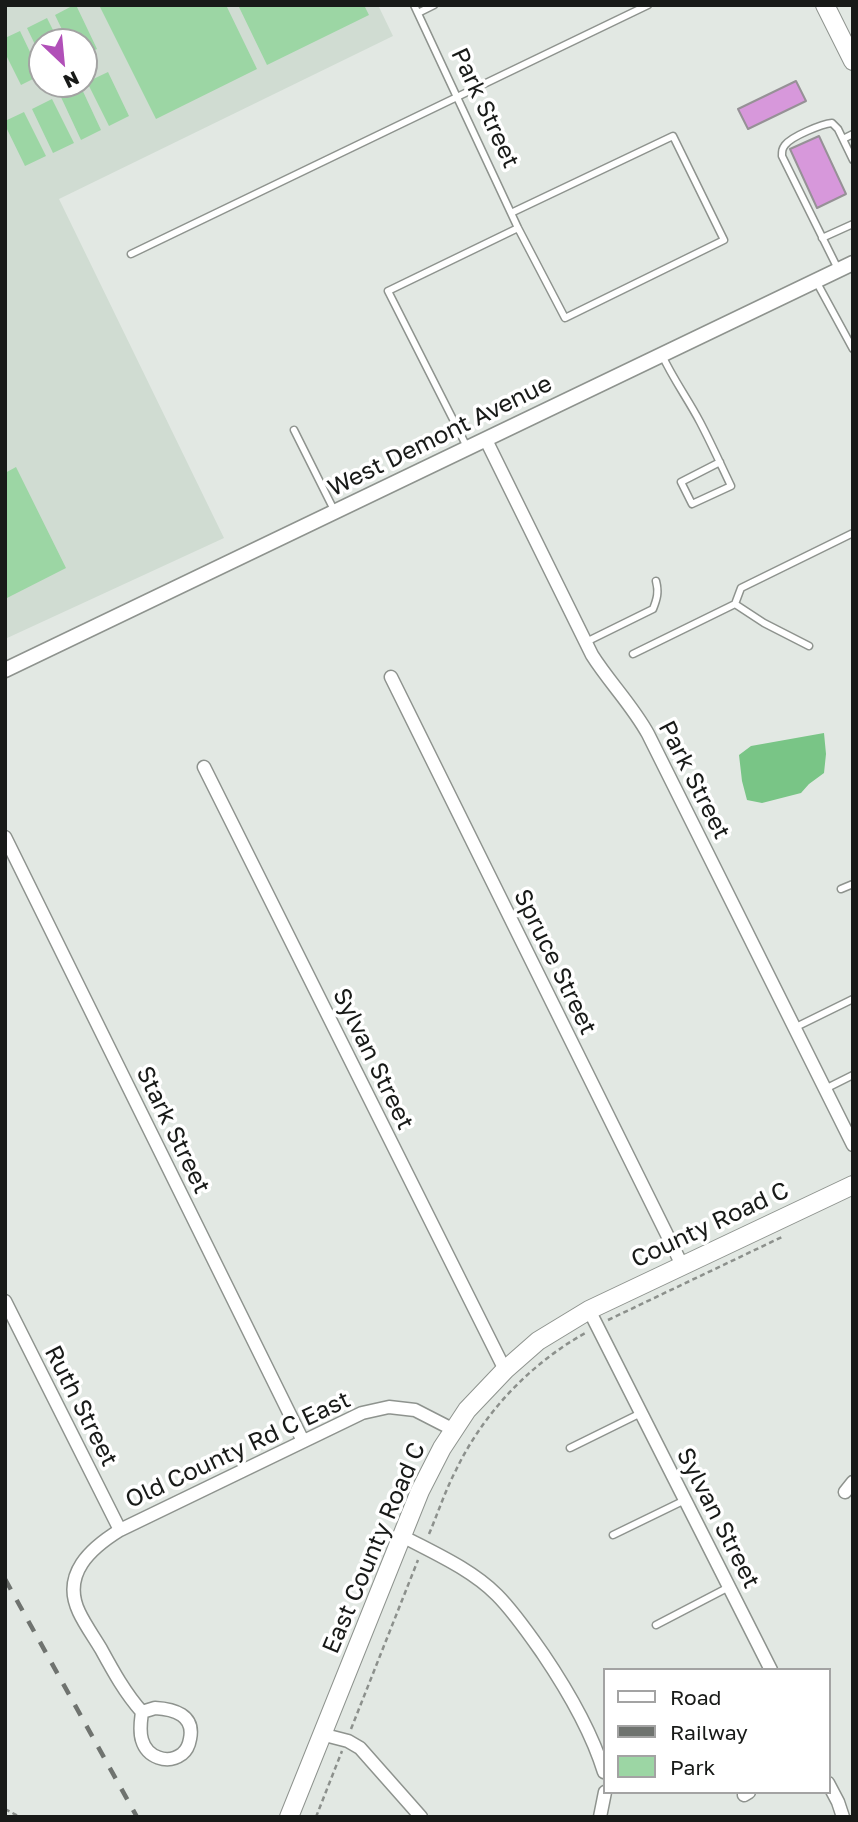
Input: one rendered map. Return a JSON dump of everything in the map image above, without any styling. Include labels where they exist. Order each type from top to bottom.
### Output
[{"type":"main road","points":[[825,5],[853,61]]},
{"type":"main road","name":"County Road C","points":[[589,1310],[853,1185]]},
{"type":"main road","name":"East County Road C","points":[[289,1817],[420,1491],[442,1448],[467,1410],[505,1370],[538,1341],[589,1310]]},
{"type":"street","name":"West Demont Avenue","points":[[5,670],[853,263]]},
{"type":"street","name":"Park Street","points":[[486,440],[586,642],[605,675],[629,702],[648,734],[853,1145]]},
{"type":"street","name":"Spruce Street","points":[[391,677],[682,1265]]},
{"type":"street","name":"Sylvan Street","points":[[205,767],[505,1370]]},
{"type":"street","name":"Stark Street","points":[[5,837],[303,1441]]},
{"type":"street","name":"Ruth Street","points":[[5,1301],[120,1530]]},
{"type":"street","name":"Sylvan Street","points":[[589,1310],[770,1668]]},
{"type":"street","name":"Old County Rd C East","points":[[142,1712],[127,1695],[78,1610],[74,1594],[75,1578],[80,1566],[100,1542],[362,1413],[389,1407],[415,1410],[454,1430]]},
{"type":"street","points":[[402,1536],[462,1568],[496,1594],[529,1633],[568,1691],[602,1765]]},
{"type":"street","points":[[155,1708],[170,1708],[188,1721],[191,1733],[189,1746],[183,1754],[171,1759],[159,1759],[149,1752],[142,1739],[142,1712],[155,1708]]},
{"type":"street","points":[[321,1734],[360,1748],[421,1817]]},
{"type":"street","points":[[830,1788],[843,1817]]},
{"type":"street","points":[[600,1817],[605,1794]]},
{"type":"lane","name":"Park Street","points":[[414,5],[456,96],[518,228],[565,318],[724,240],[673,136],[511,213]]},
{"type":"lane","points":[[418,13],[434,5]]},
{"type":"lane","points":[[131,254],[648,5]]},
{"type":"lane","points":[[838,270],[782,156],[783,148],[788,142],[824,124],[832,123],[838,129],[853,160]]},
{"type":"lane","points":[[843,139],[853,134]]},
{"type":"lane","points":[[822,239],[853,223]]},
{"type":"lane","points":[[467,448],[388,290],[518,228]]},
{"type":"lane","points":[[816,281],[853,349]]},
{"type":"lane","points":[[662,355],[699,421],[720,462],[731,486],[692,504],[681,482],[720,462]]},
{"type":"lane","points":[[294,430],[335,512]]},
{"type":"lane","points":[[634,654],[735,604],[741,588],[853,533]]},
{"type":"lane","points":[[586,642],[653,609],[658,597],[656,581]]},
{"type":"lane","points":[[735,604],[764,623],[809,646]]},
{"type":"lane","points":[[841,889],[853,884]]},
{"type":"lane","points":[[794,1028],[853,999]]},
{"type":"lane","points":[[825,1089],[853,1075]]},
{"type":"lane","points":[[570,1448],[641,1413]]},
{"type":"lane","points":[[613,1535],[685,1500]]},
{"type":"lane","points":[[656,1625],[729,1587]]},
{"type":"path","points":[[610,1319],[783,1237]]},
{"type":"path","points":[[428,1538],[456,1470],[478,1430],[532,1371],[582,1335]]},
{"type":"path","points":[[350,1730],[420,1556]]},
{"type":"path","points":[[316,1817],[342,1750]]},
{"type":"path","points":[[5,1809],[20,1817]]},
{"type":"shaded area","points":[[5,5],[378,5],[393,36],[59,199],[224,538],[5,639]]},
{"type":"shaded area","points":[[824,733],[824,773],[801,793],[762,803],[747,800],[739,755],[751,746]]},
{"type":"green space","points":[[76,5],[87,28],[61,28],[55,15]]},
{"type":"green space","points":[[99,5],[226,5],[257,69],[156,119]]},
{"type":"green space","points":[[238,5],[364,5],[369,15],[267,65]]},
{"type":"green space","points":[[47,18],[52,28],[28,30],[27,28]]},
{"type":"green space","points":[[20,31],[28,48],[28,82],[21,85],[5,53],[5,38]]},
{"type":"green space","points":[[108,72],[129,116],[109,126],[95,98],[98,98],[98,77]]},
{"type":"green space","points":[[61,98],[86,98],[101,130],[81,140]]},
{"type":"green space","points":[[52,99],[74,143],[53,153],[32,109]]},
{"type":"green space","points":[[24,112],[46,156],[25,166],[5,125],[5,121]]},
{"type":"green space","points":[[16,467],[66,568],[5,599],[5,473]]},
{"type":"building","points":[[796,81],[806,101],[748,129],[738,109]]},
{"type":"building","points":[[819,136],[846,194],[817,208],[790,149]]},
{"type":"railway","points":[[5,1579],[137,1817]]}]
